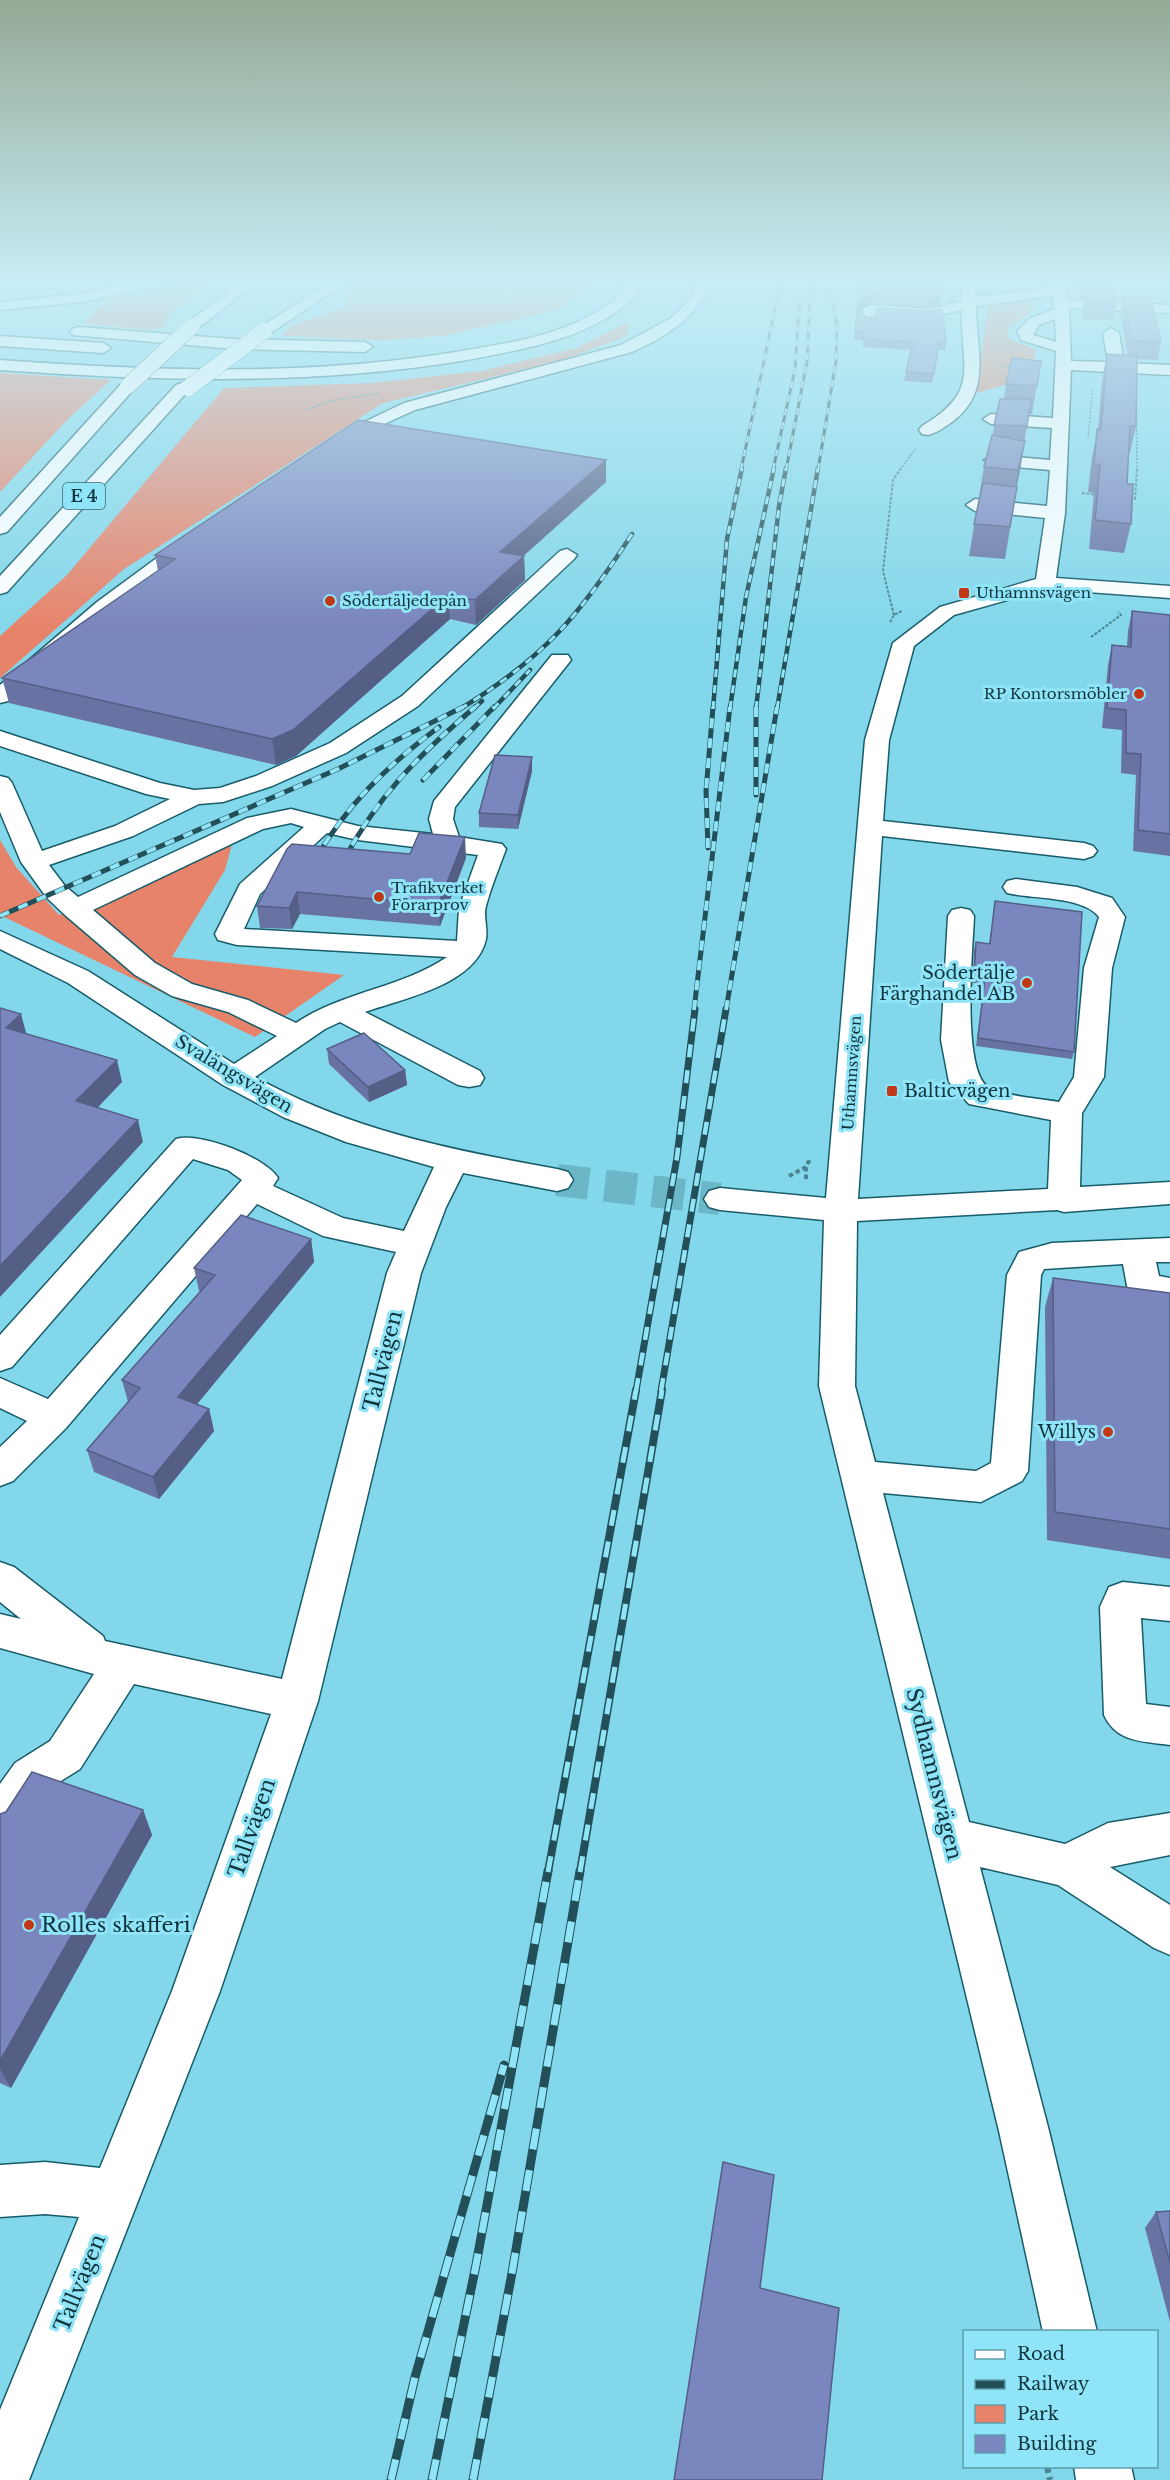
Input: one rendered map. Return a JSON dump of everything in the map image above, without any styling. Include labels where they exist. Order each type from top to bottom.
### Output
[{"type":"main road","name":"E 4","points":[[0,528],[119,396]]},
{"type":"main road","name":"E 4","points":[[0,588],[176,396]]},
{"type":"main road","points":[[323,455],[386,416],[419,403],[448,396]]},
{"type":"main road","points":[[928,430],[942,423],[968,396]]},
{"type":"main road","points":[[1045,583],[1054,540],[1063,396]]},
{"type":"main road","points":[[991,419],[1061,424]]},
{"type":"main road","points":[[993,460],[1059,466]]},
{"type":"main road","points":[[976,508],[1026,514],[1031,510],[1056,513]]},
{"type":"main road","points":[[0,696],[104,606],[160,562],[207,530]]},
{"type":"main road","points":[[0,738],[155,789],[194,797],[223,795],[264,781],[338,748],[410,701],[567,555]]},
{"type":"main road","name":"Uthamnsvägen","points":[[841,1211],[877,740],[904,643],[947,611],[1045,583],[1170,592]]},
{"type":"main road","points":[[0,708],[6,699],[151,584]]},
{"type":"main road","points":[[449,844],[441,819],[443,806],[560,660]]},
{"type":"main road","points":[[0,783],[34,862],[56,892],[74,909],[145,969],[165,981],[202,997],[238,1006],[297,1034]]},
{"type":"main road","points":[[34,862],[124,831],[194,797]]},
{"type":"main road","points":[[74,909],[256,823],[291,816],[358,833],[493,849],[472,908],[472,939],[461,960],[435,977],[341,1011],[297,1034],[234,1078]]},
{"type":"main road","points":[[322,825],[249,890],[228,934],[237,937],[468,950]]},
{"type":"main road","points":[[871,827],[1084,851]]},
{"type":"main road","points":[[1016,887],[1077,895],[1103,904],[1112,917],[1098,968],[1089,1077],[1067,1113],[1064,1201]]},
{"type":"main road","points":[[961,916],[956,1040],[964,1083],[981,1097],[1067,1113]]},
{"type":"main road","name":"Svalängsvägen","points":[[0,939],[78,977],[234,1078],[295,1111],[366,1137],[453,1161],[556,1180]]},
{"type":"main road","points":[[341,1011],[469,1078]]},
{"type":"main road","points":[[0,1358],[188,1146],[239,1164],[262,1178],[53,1418],[0,1471]]},
{"type":"main road","name":"Tallvägen","points":[[0,2480],[196,1991],[297,1701],[404,1274],[430,1207],[453,1161]]},
{"type":"main road","points":[[252,1189],[335,1228],[416,1245]]},
{"type":"main road","points":[[720,1199],[841,1211],[1064,1201],[1170,1193]]},
{"type":"main road","name":"Sydhamnsvägen","points":[[841,1211],[837,1386],[1024,2131],[1070,2330]]},
{"type":"main road","points":[[859,1476],[981,1487],[1009,1471],[1024,1275],[1031,1260],[1052,1255],[1154,1252],[1144,1286],[1170,1290]]},
{"type":"main road","points":[[0,1392],[53,1418]]},
{"type":"main road","points":[[0,1579],[112,1661]]},
{"type":"main road","points":[[1170,1604],[1133,1598],[1123,1599],[1120,1607],[1125,1715],[1134,1721],[1170,1726]]},
{"type":"main road","points":[[0,1631],[112,1661],[297,1701]]},
{"type":"main road","points":[[0,1821],[30,1777],[65,1755],[112,1661]]},
{"type":"main road","points":[[1068,1866],[1108,1844],[1170,1834]]},
{"type":"main road","points":[[951,1839],[1068,1866],[1170,1932]]},
{"type":"main road","points":[[0,2191],[45,2188],[116,2195]]},
{"type":"path","points":[[1125,498],[1135,499],[1138,458],[1136,396]]},
{"type":"path","points":[[894,615],[883,571],[893,480],[928,430]]},
{"type":"path","points":[[1057,491],[1104,496]]},
{"type":"green space","points":[[0,396],[94,396],[67,420],[0,492]]},
{"type":"green space","points":[[218,396],[414,396],[383,403],[124,569],[0,678],[0,636],[67,575]]},
{"type":"green space","points":[[0,840],[16,867],[59,915],[232,844],[225,870],[172,957],[344,975],[255,1037],[0,915]]},
{"type":"building","points":[[1104,396],[1136,396],[1136,426],[1130,426],[1127,484],[1133,484],[1131,524],[1095,520],[1100,465],[1094,464],[1097,429],[1101,430]]},
{"type":"building","points":[[1000,399],[1031,399],[1027,426],[994,425]]},
{"type":"building","name":"Södertäljedepån","points":[[358,420],[606,460],[500,552],[524,556],[475,600],[448,595],[293,730],[272,739],[2,678],[175,559],[155,555]]},
{"type":"building","points":[[992,435],[1025,441],[1018,470],[984,467]]},
{"type":"building","points":[[983,483],[1017,487],[1010,527],[974,524]]},
{"type":"building","points":[[1132,611],[1170,615],[1170,834],[1138,830],[1141,754],[1126,753],[1126,710],[1107,708],[1112,645],[1131,647]]},
{"type":"building","points":[[495,755],[532,757],[518,815],[479,813]]},
{"type":"building","points":[[419,833],[465,837],[438,905],[297,892],[289,908],[257,906],[287,849],[292,844],[410,854]]},
{"type":"building","name":"Södertälje Färghandel AB","points":[[995,901],[1082,912],[1074,1052],[978,1038],[985,977],[974,975],[976,942],[990,944]]},
{"type":"building","points":[[0,1008],[21,1014],[6,1028],[117,1060],[76,1101],[138,1120],[0,1266]]},
{"type":"building","points":[[364,1033],[405,1070],[368,1087],[327,1049]]},
{"type":"building","points":[[241,1215],[311,1239],[178,1397],[209,1409],[153,1477],[87,1450],[140,1388],[122,1380],[215,1275],[194,1268]]},
{"type":"building","name":"Willys","points":[[1053,1278],[1170,1293],[1170,1529],[1055,1512]]},
{"type":"building","points":[[32,1772],[143,1810],[0,2061],[0,1814],[6,1812]]},
{"type":"building","points":[[723,2162],[774,2175],[760,2288],[839,2308],[822,2480],[674,2480]]},
{"type":"building","points":[[1170,2211],[1170,2263],[1156,2212]]},
{"type":"tunnel","points":[[557,1180],[720,1199]]},
{"type":"railway","points":[[741,470],[757,396]]},
{"type":"railway","points":[[773,470],[789,396]]},
{"type":"railway","points":[[786,470],[800,396]]},
{"type":"railway","points":[[818,470],[830,396]]},
{"type":"railway","points":[[713,709],[727,539],[742,468]]},
{"type":"railway","points":[[730,709],[746,597],[774,468]]},
{"type":"railway","points":[[756,709],[779,506],[786,468]]},
{"type":"railway","points":[[777,709],[818,468]]},
{"type":"railway","points":[[460,709],[515,671],[558,633],[595,589],[632,534]]},
{"type":"railway","points":[[493,709],[530,670]]},
{"type":"railway","points":[[473,709],[482,701]]},
{"type":"railway","points":[[0,916],[338,769],[463,707]]},
{"type":"railway","points":[[342,863],[370,817],[401,778],[417,760],[475,707]]},
{"type":"railway","points":[[423,780],[494,707]]},
{"type":"railway","points":[[708,848],[706,791],[713,707]]},
{"type":"railway","points":[[694,1010],[730,707]]},
{"type":"railway","points":[[726,1010],[777,707]]},
{"type":"railway","points":[[756,709],[756,795]]},
{"type":"railway","points":[[314,862],[339,823],[369,788],[402,756],[439,727]]},
{"type":"railway","points":[[636,1391],[677,1157],[695,1009]]},
{"type":"railway","points":[[661,1391],[726,1009]]},
{"type":"railway","points":[[548,1872],[636,1390]]},
{"type":"railway","points":[[580,1872],[662,1390]]},
{"type":"railway","points":[[432,2480],[476,2265],[548,1871]]},
{"type":"railway","points":[[473,2480],[512,2273],[580,1871]]},
{"type":"railway","points":[[391,2480],[415,2377],[504,2065]]},
{"type":"place","name":"Uthamnsvägen","points":[[964,593]]},
{"type":"place","name":"Södertäljedepån","points":[[330,601]]},
{"type":"place","name":"RP Kontorsmöbler","points":[[1139,694]]},
{"type":"place","name":"Trafikverket Förarprov","points":[[379,897]]},
{"type":"place","name":"Södertälje Färghandel AB","points":[[1027,983]]},
{"type":"place","name":"Balticvägen","points":[[892,1091]]},
{"type":"place","name":"Willys","points":[[1108,1432]]},
{"type":"place","name":"Rolles skafferi","points":[[29,1925]]}]
